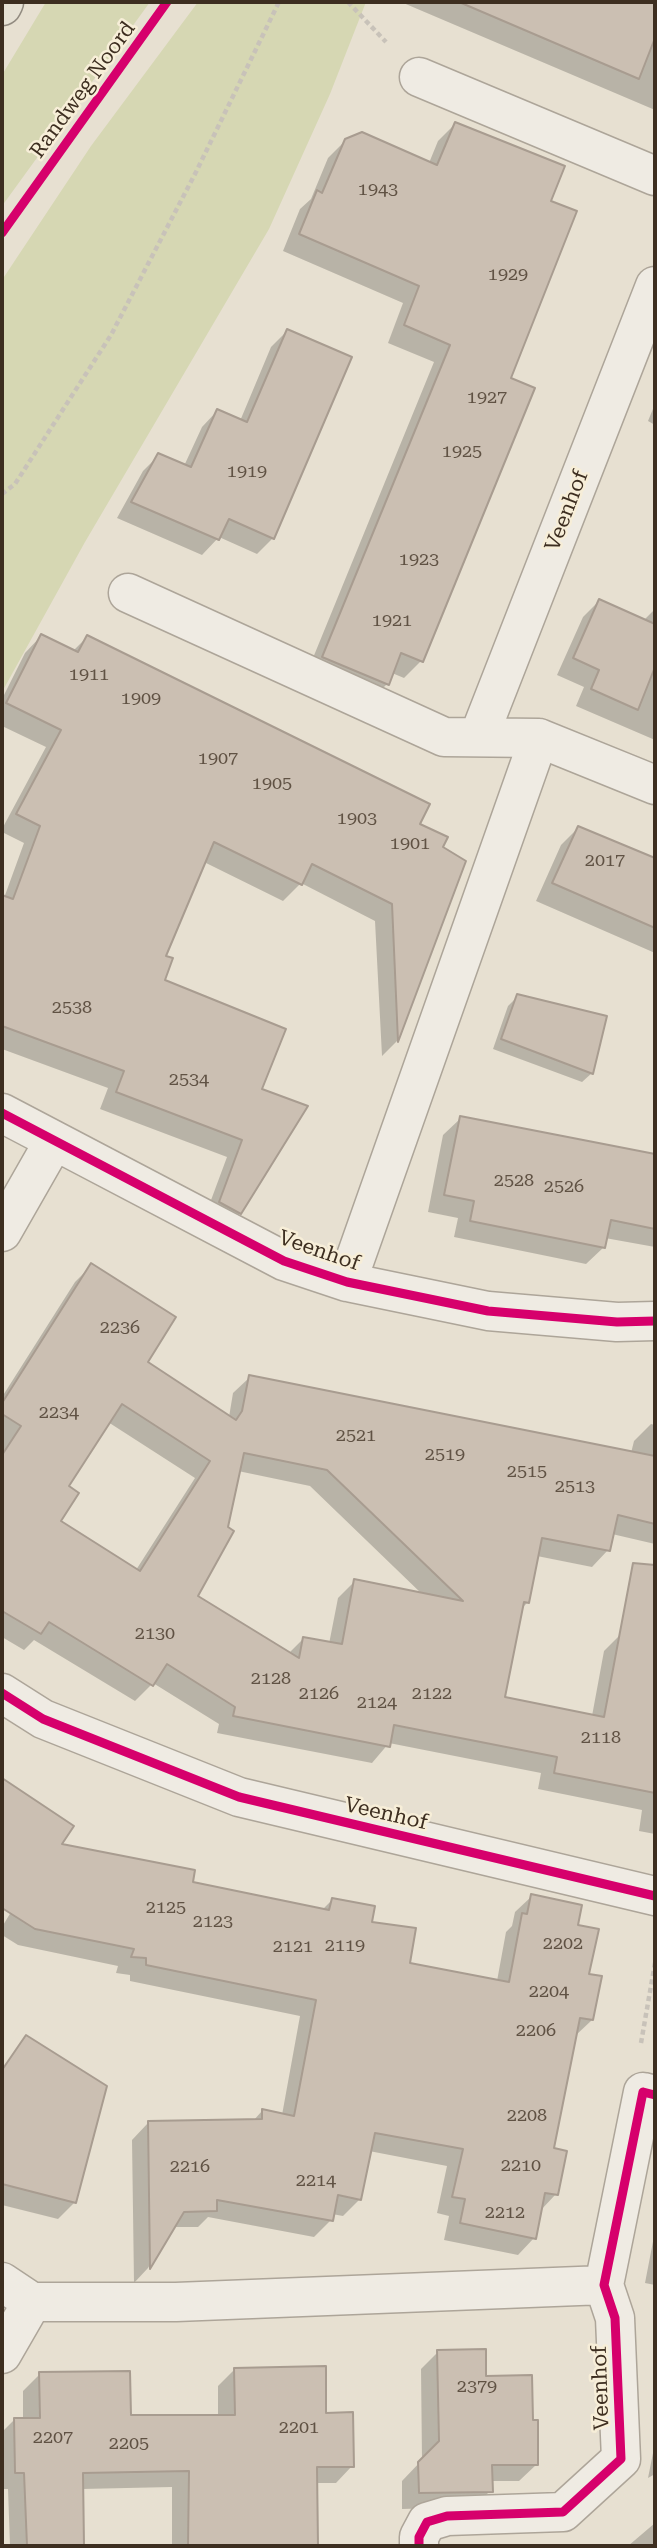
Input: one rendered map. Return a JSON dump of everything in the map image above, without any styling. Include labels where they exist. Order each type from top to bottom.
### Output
[{"type":"main road","points":[[2,6],[4,2]]},
{"type":"street","points":[[419,77],[655,176]]},
{"type":"street","name":"Veenhof","points":[[479,736],[655,286]]},
{"type":"street","points":[[128,593],[444,737],[539,738],[655,785]]},
{"type":"street","name":"Veenhof","points":[[347,1282],[539,738]]},
{"type":"street","name":"Veenhof","points":[[2,1113],[284,1261],[347,1282],[488,1311],[617,1322],[655,1321]]},
{"type":"street","points":[[2,1232],[54,1141]]},
{"type":"street","name":"Veenhof","points":[[2,1693],[43,1719],[239,1797],[655,1896]]},
{"type":"street","name":"Veenhof","points":[[419,2546],[419,2537],[427,2522],[447,2516],[563,2512],[621,2459],[615,2318],[604,2285],[649,2094]]},
{"type":"street","points":[[2,2354],[17,2292],[176,2302],[604,2285]]},
{"type":"path","points":[[2,494],[15,484],[111,335],[196,173],[279,2]]},
{"type":"path","points":[[649,2094],[637,2063],[655,1964]]},
{"type":"green space","points":[[46,2],[150,2],[2,206],[2,75]]},
{"type":"green space","points":[[198,2],[366,2],[330,94],[269,229],[85,542],[2,692],[2,280],[91,146]]},
{"type":"building","points":[[459,2],[655,2],[655,38],[639,79]]},
{"type":"building","points":[[455,122],[565,166],[551,201],[577,211],[511,378],[535,388],[423,662],[401,653],[389,685],[322,657],[450,345],[404,325],[419,286],[299,234],[317,190],[322,193],[345,139],[362,132],[437,165]]},
{"type":"building","points":[[287,329],[352,357],[274,539],[229,519],[219,540],[131,502],[158,453],[191,467],[217,409],[247,422]]},
{"type":"building","points":[[599,599],[655,624],[655,667],[638,710],[591,689],[599,670],[573,658]]},
{"type":"building","points":[[41,634],[78,652],[87,635],[430,804],[420,824],[448,837],[443,847],[466,861],[398,1042],[392,904],[312,864],[302,885],[214,842],[166,956],[173,958],[165,980],[286,1029],[262,1089],[308,1106],[241,1214],[219,1202],[242,1140],[116,1092],[124,1071],[2,1026],[2,895],[13,899],[40,826],[16,814],[61,730],[6,703]]},
{"type":"building","points":[[578,826],[655,858],[655,928],[552,883]]},
{"type":"building","points":[[517,994],[607,1016],[593,1074],[501,1039]]},
{"type":"building","points":[[460,1116],[655,1154],[655,1229],[611,1220],[605,1248],[470,1221],[474,1201],[444,1195]]},
{"type":"building","points":[[91,1263],[176,1317],[148,1362],[236,1420],[242,1411],[249,1375],[655,1456],[655,1524],[618,1515],[610,1551],[542,1538],[529,1603],[524,1602],[505,1697],[604,1717],[633,1563],[655,1565],[655,1793],[554,1773],[557,1757],[394,1725],[390,1747],[233,1716],[235,1707],[167,1664],[153,1686],[49,1622],[41,1634],[2,1611],[2,1455],[21,1426],[2,1414],[2,1403]],"holes":[[[122,1404],[210,1461],[140,1571],[61,1521],[79,1493],[69,1486]],[[244,1453],[327,1470],[463,1601],[354,1579],[342,1644],[303,1637],[299,1658],[198,1596],[234,1531],[228,1527]]]},
{"type":"building","points":[[2,1778],[74,1826],[62,1844],[195,1870],[193,1882],[329,1910],[332,1898],[375,1906],[372,1922],[416,1928],[410,1963],[509,1982],[522,1913],[527,1914],[531,1894],[582,1905],[578,1925],[599,1929],[589,1974],[602,1976],[593,2020],[580,2018],[554,2148],[567,2151],[558,2195],[545,2193],[536,2239],[460,2223],[465,2199],[452,2197],[463,2149],[375,2133],[361,2200],[338,2195],[333,2221],[217,2200],[217,2211],[184,2212],[150,2269],[148,2121],[262,2119],[262,2109],[294,2116],[316,2000],[146,1965],[146,1958],[131,1957],[134,1949],[35,1929],[2,1908]]},
{"type":"building","points":[[26,2035],[107,2086],[76,2203],[2,2184],[2,2070]]},
{"type":"building","points":[[486,2349],[486,2376],[532,2375],[533,2420],[538,2420],[538,2465],[492,2465],[493,2492],[419,2493],[418,2462],[439,2441],[437,2350]]},
{"type":"building","points":[[326,2366],[326,2413],[353,2412],[354,2467],[317,2467],[318,2546],[188,2545],[189,2471],[83,2473],[84,2546],[27,2546],[24,2473],[15,2473],[14,2418],[40,2418],[39,2372],[130,2371],[131,2415],[235,2415],[234,2368]]},
{"type":"cycle path","name":"Randweg Noord","points":[[2,233],[167,2]]},
{"type":"cycle path","points":[[2,1113],[284,1261],[347,1282],[488,1311],[617,1322],[655,1321]]},
{"type":"cycle path","points":[[2,1693],[43,1719],[239,1797],[655,1896]]},
{"type":"cycle path","points":[[419,2546],[419,2537],[427,2522],[447,2516],[563,2512],[621,2459],[615,2318],[604,2285],[643,2092],[655,2095]]}]
